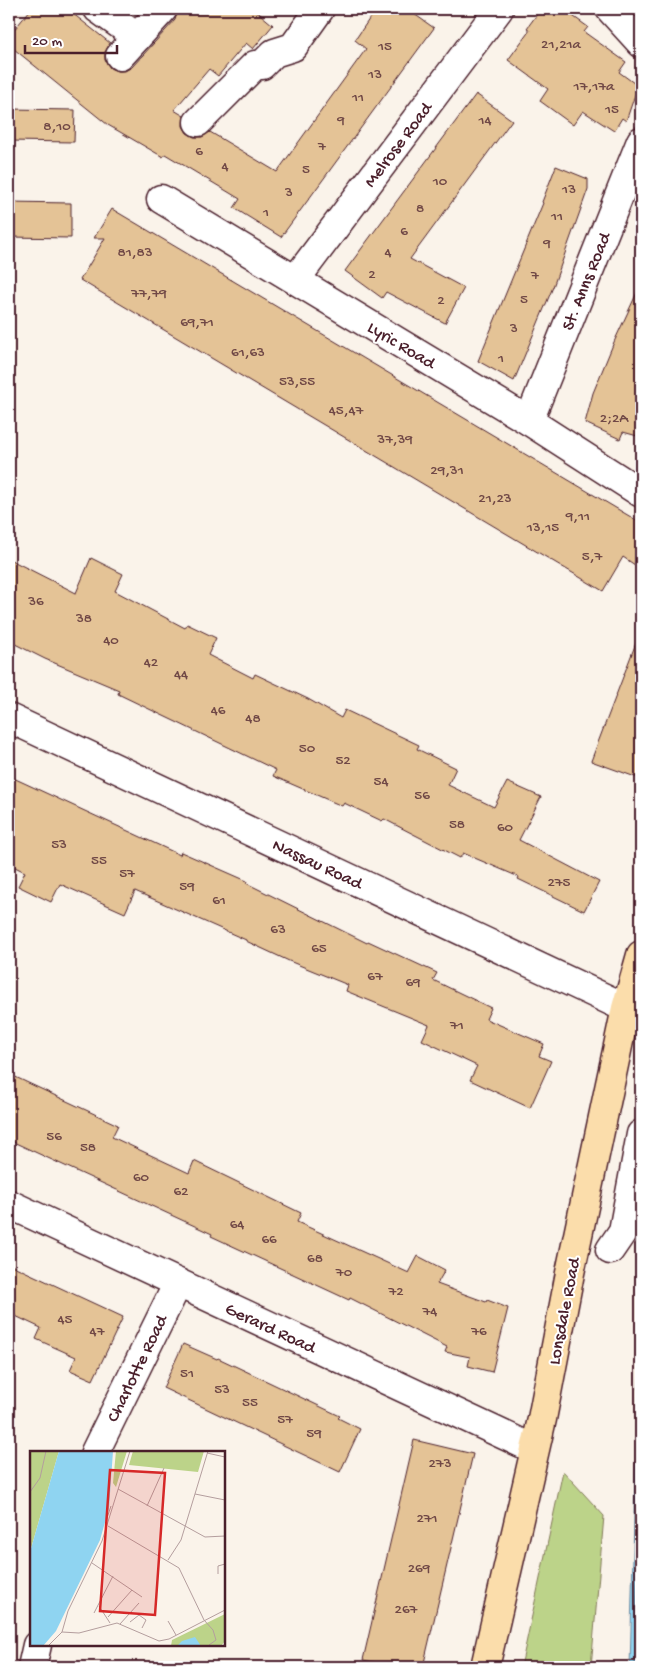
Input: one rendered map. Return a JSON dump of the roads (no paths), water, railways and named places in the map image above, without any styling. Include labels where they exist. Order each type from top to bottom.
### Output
[{"type":"main road","name":"Lonsdale Road","points":[[485,1667],[542,1419],[570,1274],[626,1008],[641,955]]},
{"type":"street","points":[[98,9],[128,46],[163,9]]},
{"type":"street","points":[[198,122],[255,65],[262,65],[274,53],[293,47],[320,9]]},
{"type":"street","name":"Melrose Road","points":[[296,280],[499,9]]},
{"type":"street","points":[[610,9],[641,43]]},
{"type":"street","name":"St. Anns Road","points":[[529,421],[641,141]]},
{"type":"street","name":"Lyric Road","points":[[161,199],[529,421],[641,494]]},
{"type":"street","name":"Nassau Road","points":[[9,718],[626,1008]]},
{"type":"street","points":[[610,1250],[624,1231],[641,1134]]},
{"type":"street","name":"Gerard Road","points":[[9,1204],[534,1449]]},
{"type":"street","name":"Charlotte Road","points":[[95,1451],[178,1283]]},
{"type":"street","points":[[32,1667],[37,1646]]},
{"type":"water","points":[[641,1348],[641,1667],[630,1667],[636,1442]]}]
